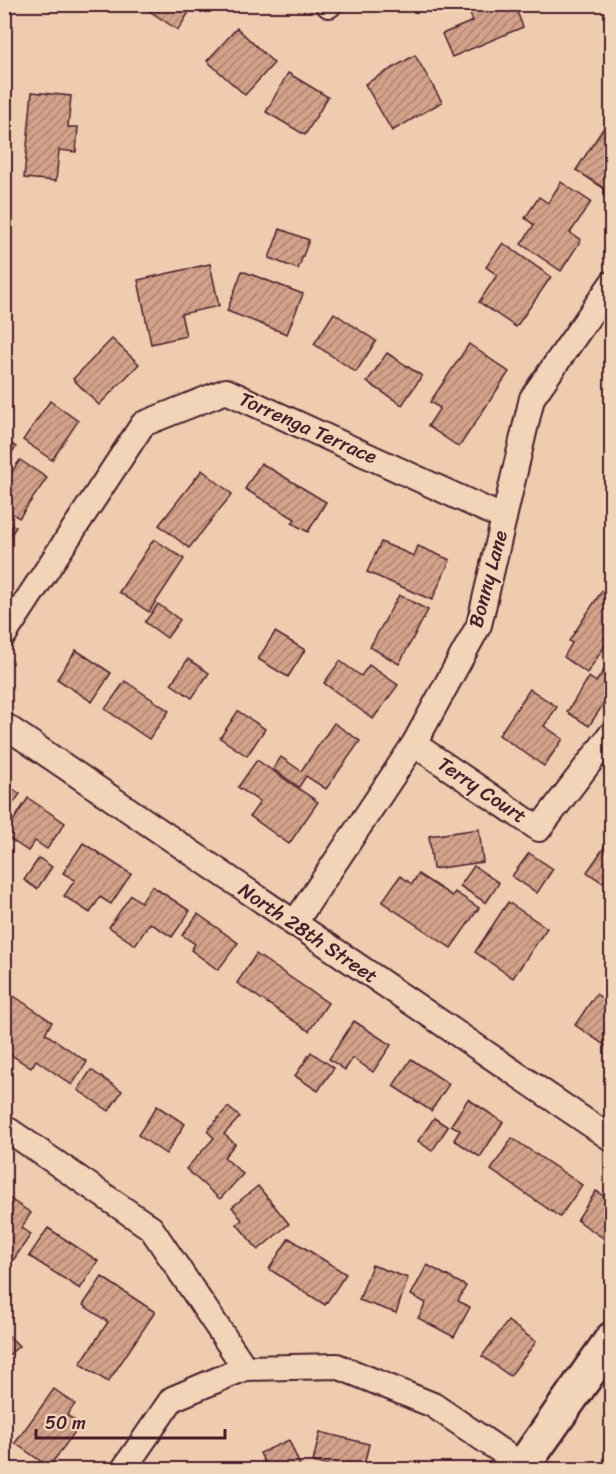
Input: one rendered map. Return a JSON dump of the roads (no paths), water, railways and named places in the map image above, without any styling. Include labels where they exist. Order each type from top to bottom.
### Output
[{"type":"main road","points":[[521,1468],[612,1339]]},
{"type":"street","name":"Bonny Lane","points":[[294,924],[414,744],[479,625],[532,398],[612,283]]},
{"type":"street","name":"Torrenga Terrace","points":[[4,635],[143,424],[226,391],[504,518]]},
{"type":"street","name":"North 28th Street","points":[[4,725],[612,1139]]},
{"type":"street","name":"Terry Court","points":[[414,744],[539,829],[612,733]]},
{"type":"street","points":[[4,1127],[151,1228],[245,1368]]},
{"type":"street","points":[[123,1470],[172,1399],[245,1368],[337,1366],[433,1405],[521,1468]]}]
